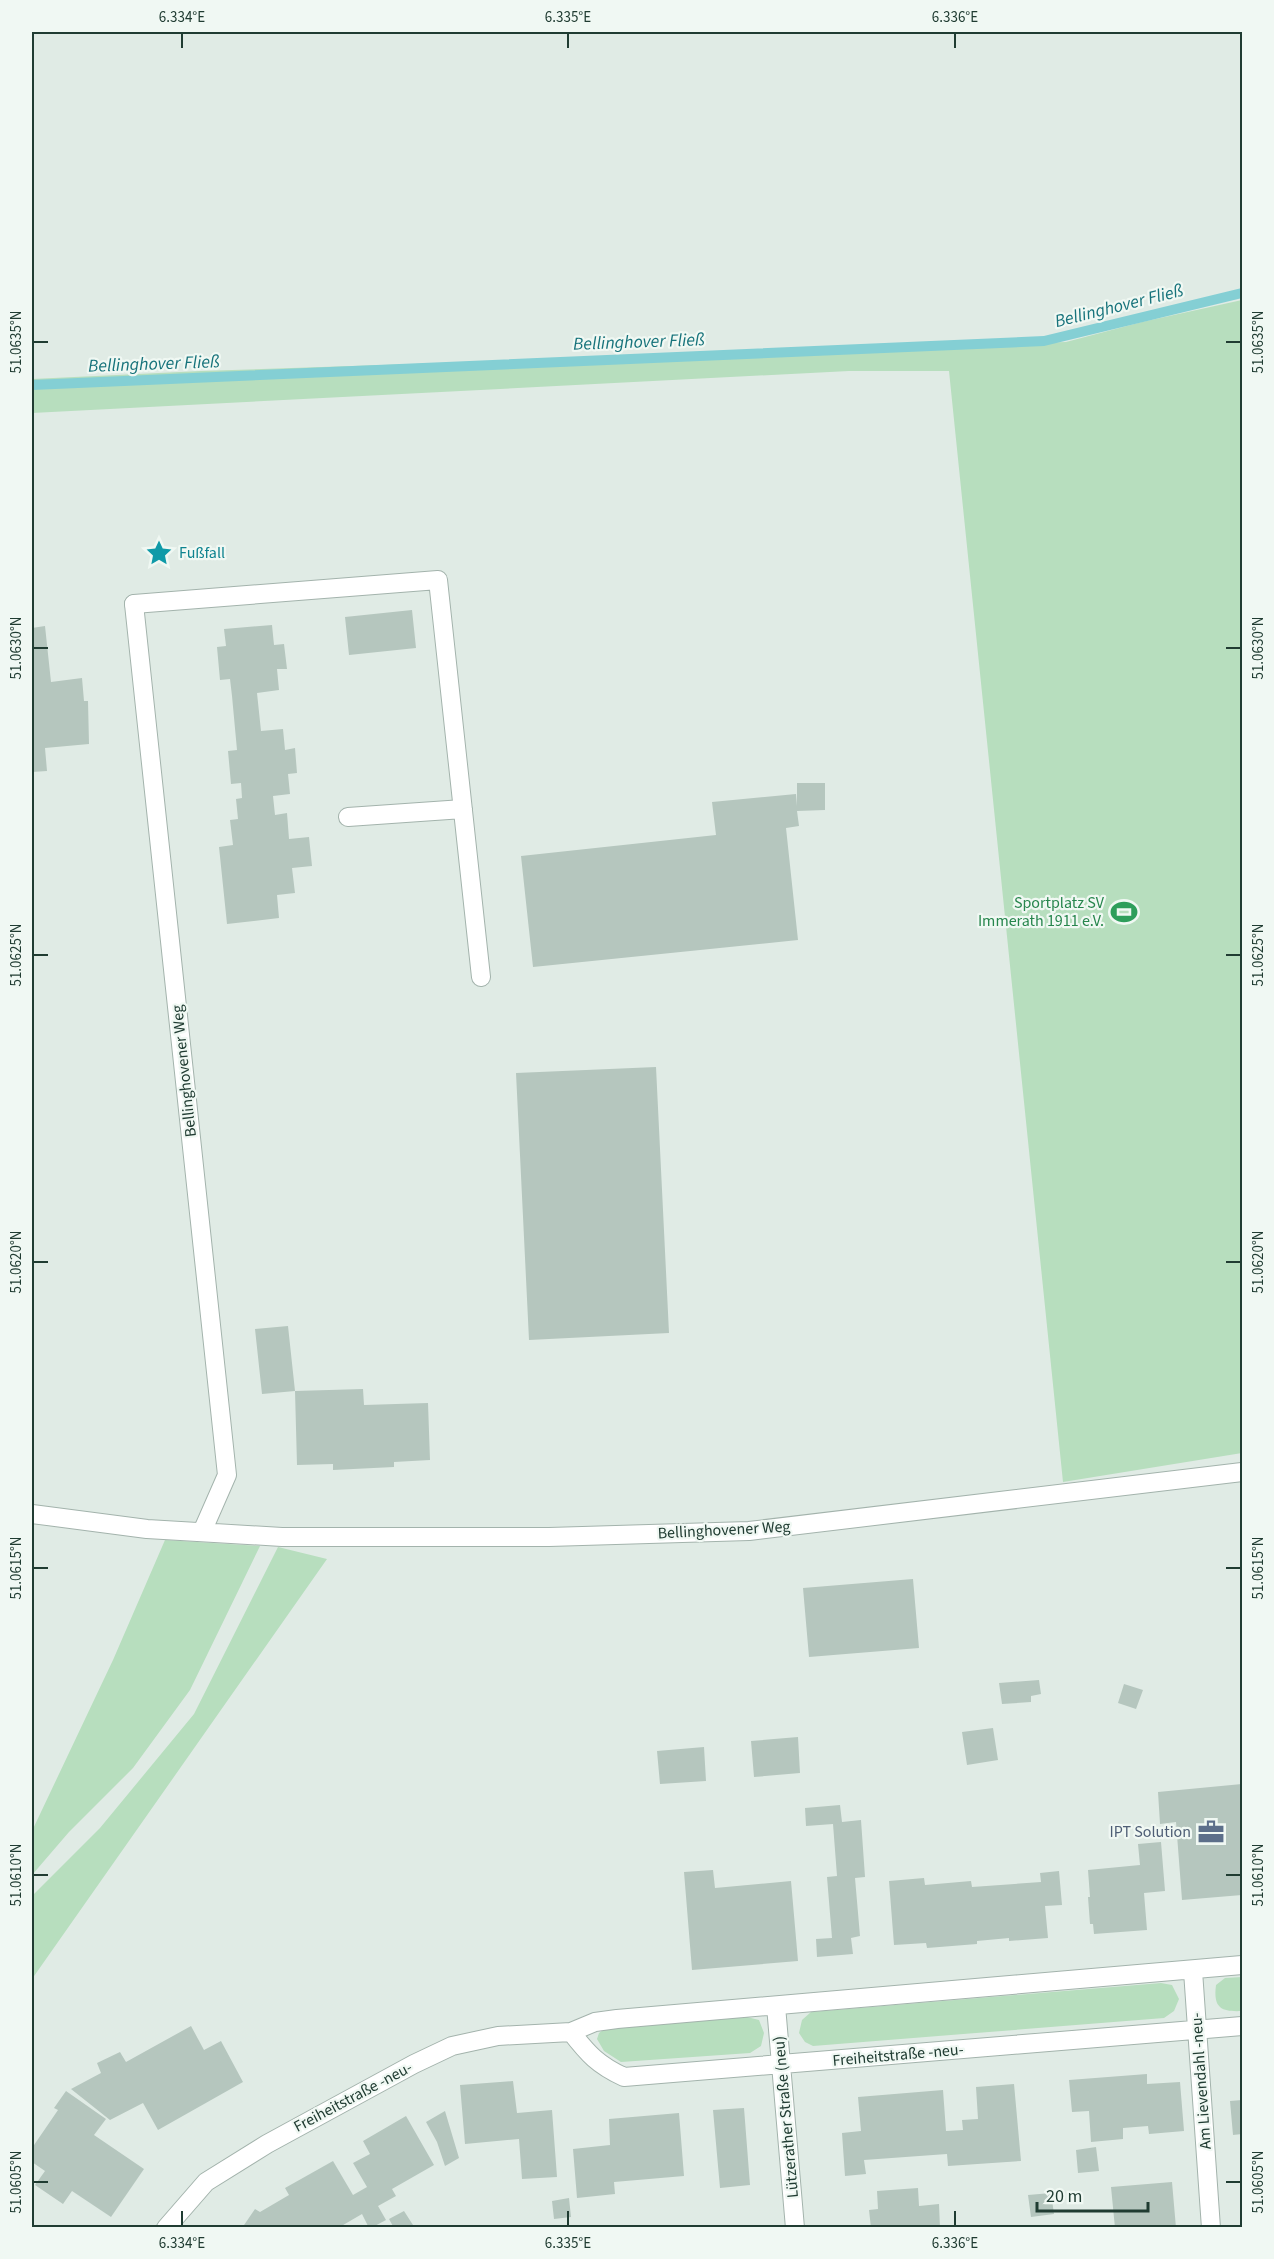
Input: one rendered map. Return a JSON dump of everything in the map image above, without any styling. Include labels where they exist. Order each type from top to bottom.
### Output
[{"type":"street","name":"Bellinghovener Weg","points":[[202,1532],[228,1475],[134,604],[438,580],[463,808]]},
{"type":"street","points":[[348,817],[463,808],[481,977]]},
{"type":"street","name":"Bellinghovener Weg","points":[[32,1514],[147,1529],[282,1537],[549,1537],[749,1531],[1242,1472]]},
{"type":"street","name":"Freiheitstraße -neu-","points":[[166,2228],[206,2182],[267,2144],[414,2064],[452,2046],[498,2036],[571,2032],[595,2022],[617,2019],[1242,1965]]},
{"type":"street","name":"Am Lievendahl -neu-","points":[[1193,1971],[1211,2228]]},
{"type":"street","name":"Lützerather Straße (neu)","points":[[776,2006],[795,2228]]},
{"type":"street","name":"Freiheitstraße -neu-","points":[[571,2032],[590,2057],[605,2069],[624,2078],[1242,2026]]},
{"type":"green space","name":"Sportplatz SV Immerath 1911 e.V.","points":[[1242,300],[1242,1453],[1063,1482],[949,371],[849,371],[32,413],[32,379],[201,371],[1066,342],[1142,322]]},
{"type":"green space","points":[[165,1540],[260,1546],[190,1690],[133,1768],[69,1832],[32,1875],[32,1831],[113,1660]]},
{"type":"green space","points":[[278,1547],[327,1559],[32,1979],[32,1896],[100,1828],[194,1714]]},
{"type":"green space","points":[[1242,1977],[1242,2011],[1229,2011],[1220,2007],[1216,1999],[1216,1985],[1225,1978]]},
{"type":"green space","points":[[1161,1983],[1172,1985],[1179,1999],[1174,2011],[1164,2018],[813,2046],[805,2042],[799,2033],[802,2020],[811,2012]]},
{"type":"green space","points":[[747,2017],[759,2020],[764,2033],[761,2046],[750,2053],[621,2062],[604,2051],[597,2039],[599,2033],[606,2028]]},
{"type":"building","points":[[412,610],[416,648],[349,655],[345,617]]},
{"type":"building","points":[[272,625],[274,645],[284,644],[287,669],[277,669],[279,690],[257,693],[261,731],[283,729],[285,750],[295,748],[297,773],[288,774],[290,794],[273,796],[275,815],[287,813],[289,839],[309,837],[312,866],[292,868],[295,893],[277,895],[279,918],[227,924],[219,847],[233,845],[230,820],[238,819],[236,799],[242,798],[241,783],[231,784],[228,751],[237,750],[232,696],[230,679],[220,680],[217,647],[226,646],[224,629]]},
{"type":"building","points":[[45,626],[51,682],[82,678],[84,701],[88,701],[89,744],[45,748],[47,771],[32,772],[32,628]]},
{"type":"building","points":[[797,783],[825,783],[825,810],[797,811],[799,826],[786,828],[798,940],[533,967],[521,856],[716,835],[712,802],[796,794],[797,806]]},
{"type":"building","points":[[656,1067],[669,1333],[529,1340],[516,1073]]},
{"type":"building","points":[[288,1326],[295,1391],[262,1394],[255,1329]]},
{"type":"building","points":[[363,1389],[364,1405],[428,1403],[430,1460],[394,1462],[394,1467],[333,1470],[333,1464],[297,1465],[295,1391]]},
{"type":"building","points":[[913,1579],[919,1648],[809,1657],[803,1588]]},
{"type":"building","points":[[1039,1680],[1041,1694],[1031,1696],[1031,1702],[1002,1704],[999,1683]]},
{"type":"building","points":[[1124,1684],[1143,1690],[1136,1709],[1118,1703]]},
{"type":"building","points":[[993,1728],[998,1760],[967,1765],[962,1732]]},
{"type":"building","points":[[798,1737],[800,1773],[754,1777],[751,1741]]},
{"type":"building","points":[[704,1747],[706,1781],[660,1784],[657,1751]]},
{"type":"building","points":[[1242,1784],[1242,1895],[1182,1900],[1176,1822],[1160,1824],[1158,1792]]},
{"type":"building","points":[[840,1805],[842,1822],[861,1820],[865,1877],[855,1878],[860,1936],[851,1938],[853,1954],[817,1957],[816,1939],[832,1938],[827,1877],[837,1876],[833,1824],[806,1826],[805,1808]]},
{"type":"building","points":[[1161,1842],[1165,1891],[1144,1893],[1147,1930],[1094,1934],[1093,1924],[1090,1924],[1088,1870],[1140,1865],[1138,1844]]},
{"type":"building","points":[[713,1870],[715,1888],[791,1881],[798,1961],[692,1970],[684,1872]]},
{"type":"building","points":[[1059,1871],[1062,1905],[1045,1906],[1048,1938],[1009,1941],[1009,1938],[977,1941],[977,1944],[927,1948],[926,1943],[894,1945],[889,1881],[924,1878],[925,1885],[971,1881],[972,1887],[1041,1882],[1040,1873]]},
{"type":"building","points":[[191,2026],[204,2050],[221,2041],[243,2082],[158,2130],[143,2103],[110,2120],[71,2089],[101,2073],[97,2063],[120,2052],[126,2062]]},
{"type":"building","points":[[1147,2074],[1147,2084],[1180,2082],[1184,2131],[1149,2134],[1148,2126],[1123,2128],[1123,2139],[1091,2142],[1089,2111],[1072,2112],[1069,2080]]},
{"type":"building","points":[[513,2081],[517,2113],[552,2110],[557,2177],[522,2179],[519,2139],[465,2144],[460,2085]]},
{"type":"building","points":[[1014,2084],[1021,2161],[948,2166],[947,2154],[864,2160],[866,2174],[845,2176],[842,2133],[861,2131],[858,2097],[943,2090],[946,2131],[963,2130],[962,2120],[978,2119],[976,2087]]},
{"type":"building","points":[[66,2091],[106,2119],[94,2135],[144,2169],[111,2217],[72,2191],[63,2204],[35,2185],[45,2171],[32,2162],[32,2148],[58,2110],[54,2108]]},
{"type":"building","points":[[1242,2100],[1242,2134],[1233,2135],[1230,2101]]},
{"type":"building","points":[[744,2108],[750,2185],[720,2188],[713,2110]]},
{"type":"building","points":[[445,2111],[459,2158],[445,2166],[437,2142],[426,2122]]},
{"type":"building","points":[[679,2113],[684,2176],[614,2182],[615,2194],[577,2198],[573,2149],[610,2145],[609,2119]]},
{"type":"building","points":[[406,2116],[434,2165],[392,2189],[396,2196],[378,2206],[386,2220],[369,2228],[362,2214],[338,2228],[242,2228],[255,2209],[260,2212],[289,2195],[285,2188],[333,2161],[353,2195],[367,2187],[353,2163],[370,2154],[363,2141]]},
{"type":"building","points":[[1096,2147],[1099,2171],[1078,2173],[1076,2150]]},
{"type":"building","points":[[1172,2182],[1176,2228],[1115,2228],[1111,2187]]},
{"type":"building","points":[[918,2188],[919,2206],[939,2204],[940,2228],[871,2228],[869,2210],[878,2209],[877,2191]]},
{"type":"building","points":[[1051,2193],[1054,2214],[1031,2217],[1028,2195]]},
{"type":"building","points":[[569,2198],[571,2217],[554,2219],[552,2201]]},
{"type":"building","points":[[404,2211],[413,2225],[409,2228],[394,2228],[389,2219]]},
{"type":"waterway","name":"Bellinghover Fließ","points":[[32,385],[1044,341],[1242,293]]},
{"type":"place","name":"Fußfall","points":[[159,553]]},
{"type":"place","name":"Sportplatz SV Immerath 1911 e.V.","points":[[1124,912]]},
{"type":"place","name":"IPT Solution","points":[[1211,1832]]}]
